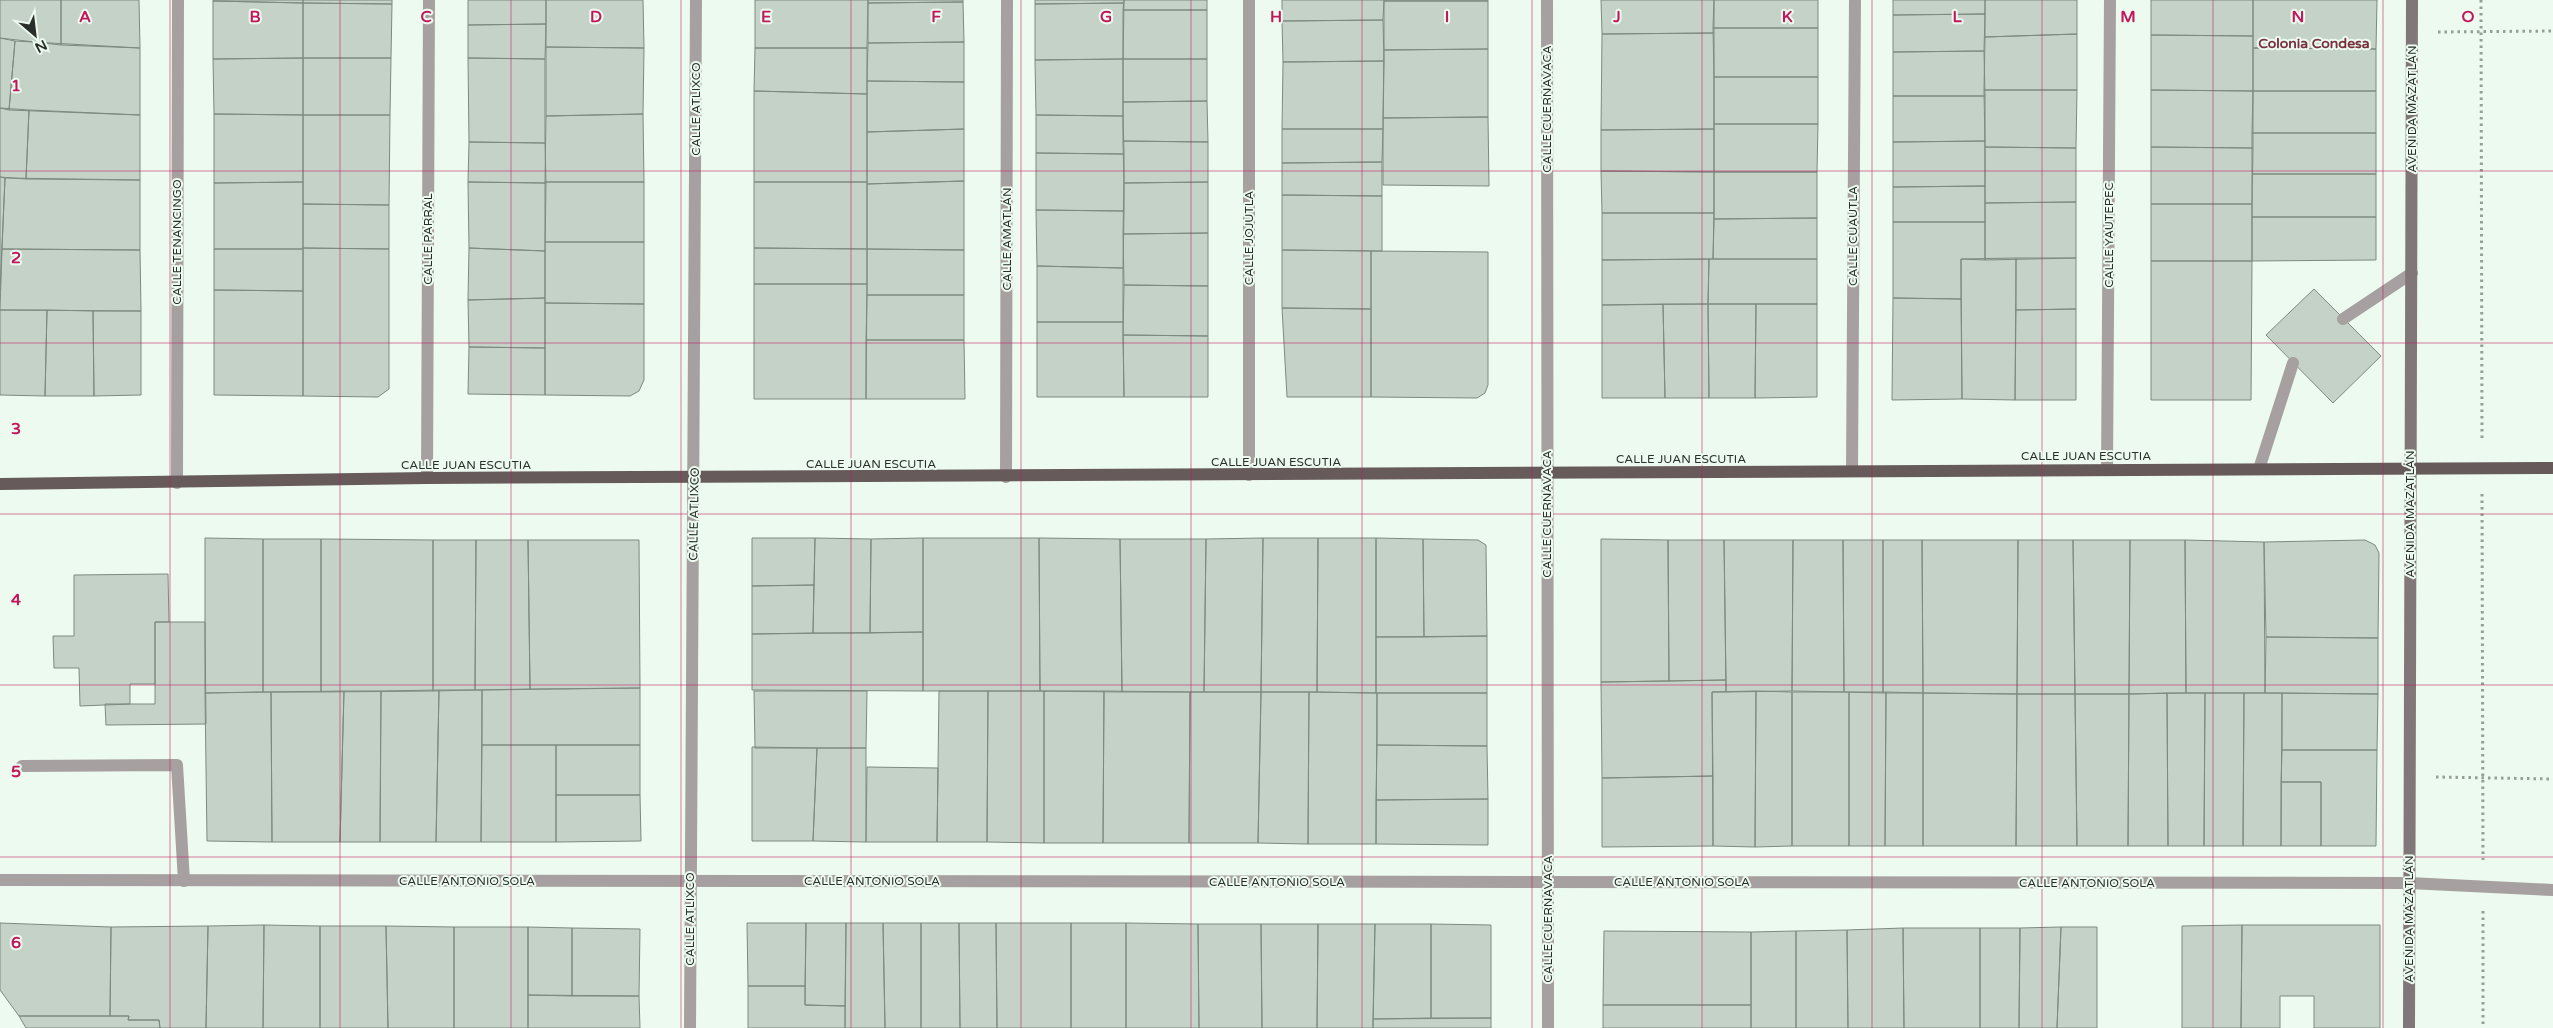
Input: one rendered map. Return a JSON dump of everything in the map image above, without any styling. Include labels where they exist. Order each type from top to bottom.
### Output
[{"type":"main road","name":"AVENIDA MAZATLÁN","points":[[2409,1028],[2412,0]]},
{"type":"main road","name":"CALLE JUAN ESCUTIA","points":[[0,484],[427,478],[1249,476],[2553,468]]},
{"type":"street","name":"CALLE TENANCINGO","points":[[177,483],[178,0]]},
{"type":"street","name":"CALLE PARRAL","points":[[427,478],[429,0]]},
{"type":"street","name":"CALLE ATLIXCO","points":[[690,1028],[695,478],[696,0]]},
{"type":"street","name":"CALLE AMATLÁN","points":[[1006,477],[1008,0]]},
{"type":"street","name":"CALLE JOJUTLA","points":[[1249,0],[1249,476]]},
{"type":"street","name":"CALLE CUERNAVACA","points":[[1547,0],[1548,1028]]},
{"type":"street","name":"CALLE CUAUTLA","points":[[1852,471],[1855,0]]},
{"type":"street","name":"CALLE YAUTEPEC","points":[[2107,470],[2110,0]]},
{"type":"street","points":[[2343,318],[2412,273]]},
{"type":"street","points":[[2259,469],[2293,363]]},
{"type":"street","points":[[22,766],[177,765],[184,881]]},
{"type":"street","name":"CALLE ANTONIO SOLA","points":[[0,880],[2409,883],[2553,890]]},
{"type":"path","points":[[2481,0],[2483,1028]]},
{"type":"path","points":[[2412,32],[2553,31]]},
{"type":"path","points":[[2410,776],[2553,779]]},
{"type":"building","points":[[0,0],[61,0],[61,45],[0,38]]},
{"type":"building","points":[[61,0],[139,0],[140,48],[61,45]]},
{"type":"building","points":[[303,0],[303,3],[213,1]]},
{"type":"building","points":[[303,0],[392,0],[392,4],[303,3]]},
{"type":"building","points":[[468,0],[546,0],[546,24],[468,25]]},
{"type":"building","points":[[546,0],[643,0],[644,48],[546,47]]},
{"type":"building","points":[[755,0],[868,0],[867,48],[755,48]]},
{"type":"building","points":[[868,0],[963,0],[963,2],[868,3]]},
{"type":"building","points":[[1035,0],[1124,0],[1124,3],[1035,4]]},
{"type":"building","points":[[1124,0],[1207,0],[1207,10],[1123,10]]},
{"type":"building","points":[[1282,0],[1384,0],[1383,20],[1282,21]]},
{"type":"building","points":[[1488,0],[1488,1],[1384,1]]},
{"type":"building","points":[[1601,0],[1714,0],[1714,33],[1602,34]]},
{"type":"building","points":[[1714,0],[1818,0],[1818,28],[1713,28]]},
{"type":"building","points":[[1893,0],[1985,0],[1985,14],[1893,15]]},
{"type":"building","points":[[1985,0],[2077,0],[2077,34],[1985,37]]},
{"type":"building","points":[[2151,0],[2253,0],[2253,36],[2151,35]]},
{"type":"building","points":[[2253,0],[2377,0],[2376,49],[2253,48]]},
{"type":"building","points":[[213,1],[303,3],[303,58],[213,59]]},
{"type":"building","points":[[1384,1],[1488,1],[1488,49],[1384,50]]},
{"type":"building","points":[[963,2],[964,42],[868,43],[868,3]]},
{"type":"building","points":[[303,3],[392,4],[391,58],[303,58]]},
{"type":"building","points":[[1124,3],[1123,59],[1035,60],[1035,4]]},
{"type":"building","points":[[1123,10],[1207,10],[1207,59],[1123,59]]},
{"type":"building","points":[[1985,14],[1984,51],[1893,52],[1893,15]]},
{"type":"building","points":[[1383,20],[1384,61],[1283,62],[1282,21]]},
{"type":"building","points":[[546,24],[545,59],[468,58],[468,25]]},
{"type":"building","points":[[1713,28],[1818,28],[1818,77],[1714,77]]},
{"type":"building","points":[[1714,33],[1714,129],[1601,130],[1602,34]]},
{"type":"building","points":[[2077,34],[2077,90],[1984,90],[1985,37]]},
{"type":"building","points":[[2151,35],[2253,36],[2253,91],[2151,90]]},
{"type":"building","points":[[0,38],[15,41],[9,110],[0,108]]},
{"type":"building","points":[[15,41],[140,48],[140,115],[9,110]]},
{"type":"building","points":[[964,42],[964,82],[867,81],[868,43]]},
{"type":"building","points":[[546,47],[644,48],[643,114],[546,116]]},
{"type":"building","points":[[755,48],[867,48],[867,94],[754,91]]},
{"type":"building","points":[[2253,48],[2376,49],[2376,91],[2253,91]]},
{"type":"building","points":[[1488,49],[1488,117],[1383,118],[1384,50]]},
{"type":"building","points":[[1984,51],[1985,96],[1893,96],[1893,52]]},
{"type":"building","points":[[303,58],[391,58],[390,115],[303,115]]},
{"type":"building","points":[[303,58],[303,115],[214,114],[213,59]]},
{"type":"building","points":[[468,58],[545,59],[545,143],[469,142]]},
{"type":"building","points":[[1123,59],[1123,116],[1036,115],[1035,60]]},
{"type":"building","points":[[1123,59],[1207,59],[1207,101],[1123,102]]},
{"type":"building","points":[[1384,61],[1383,129],[1282,129],[1283,62]]},
{"type":"building","points":[[1714,77],[1818,77],[1818,124],[1714,124]]},
{"type":"building","points":[[867,81],[964,82],[964,129],[867,132]]},
{"type":"building","points":[[1984,90],[2077,90],[2076,148],[1985,147]]},
{"type":"building","points":[[2151,90],[2253,91],[2253,148],[2151,147]]},
{"type":"building","points":[[754,91],[867,94],[867,182],[754,182]]},
{"type":"building","points":[[2253,91],[2376,91],[2376,133],[2252,133]]},
{"type":"building","points":[[1893,96],[1985,96],[1985,141],[1893,142]]},
{"type":"building","points":[[1207,101],[1208,142],[1123,141],[1123,102]]},
{"type":"building","points":[[0,108],[29,110],[26,179],[0,177]]},
{"type":"building","points":[[29,110],[140,115],[140,180],[26,179]]},
{"type":"building","points":[[214,114],[303,115],[303,182],[214,183]]},
{"type":"building","points":[[643,114],[644,182],[545,182],[546,116]]},
{"type":"building","points":[[303,115],[390,115],[389,205],[303,204]]},
{"type":"building","points":[[1036,115],[1123,116],[1124,154],[1036,153]]},
{"type":"building","points":[[1488,117],[1489,186],[1383,185],[1383,118]]},
{"type":"building","points":[[1714,124],[1818,124],[1817,172],[1714,172]]},
{"type":"building","points":[[964,129],[964,181],[867,184],[867,132]]},
{"type":"building","points":[[1282,129],[1383,129],[1382,162],[1282,163]]},
{"type":"building","points":[[1714,129],[1714,172],[1601,171],[1601,130]]},
{"type":"building","points":[[2252,133],[2376,133],[2376,174],[2252,174]]},
{"type":"building","points":[[1123,141],[1208,142],[1208,182],[1124,183]]},
{"type":"building","points":[[1985,141],[1985,186],[1893,187],[1893,142]]},
{"type":"building","points":[[469,142],[545,143],[546,183],[468,182]]},
{"type":"building","points":[[1985,147],[2076,148],[2076,202],[1985,203]]},
{"type":"building","points":[[2151,147],[2253,148],[2252,204],[2151,204]]},
{"type":"building","points":[[1036,153],[1124,154],[1124,211],[1036,210]]},
{"type":"building","points":[[1382,162],[1382,196],[1282,195],[1282,163]]},
{"type":"building","points":[[1601,171],[1714,172],[1714,213],[1602,213]]},
{"type":"building","points":[[1714,172],[1817,172],[1817,218],[1714,219]]},
{"type":"building","points":[[2252,174],[2376,174],[2376,217],[2252,217]]},
{"type":"building","points":[[0,177],[5,178],[0,291]]},
{"type":"building","points":[[5,178],[140,180],[140,250],[2,249]]},
{"type":"building","points":[[964,181],[964,250],[867,249],[867,184]]},
{"type":"building","points":[[303,182],[303,249],[214,249],[214,183]]},
{"type":"building","points":[[468,182],[546,183],[545,251],[469,248]]},
{"type":"building","points":[[545,182],[644,182],[644,242],[545,242]]},
{"type":"building","points":[[754,182],[867,182],[867,249],[754,248]]},
{"type":"building","points":[[1208,182],[1208,233],[1123,234],[1124,183]]},
{"type":"building","points":[[1985,186],[1985,222],[1893,222],[1893,187]]},
{"type":"building","points":[[1282,195],[1382,196],[1382,251],[1282,250]]},
{"type":"building","points":[[2076,202],[2076,258],[1985,260],[1985,203]]},
{"type":"building","points":[[303,204],[389,205],[389,249],[303,248]]},
{"type":"building","points":[[2151,204],[2252,204],[2252,261],[2151,261]]},
{"type":"building","points":[[1036,210],[1124,211],[1123,268],[1037,266]]},
{"type":"building","points":[[1602,213],[1714,213],[1713,259],[1602,260]]},
{"type":"building","points":[[2252,217],[2376,217],[2376,260],[2252,261]]},
{"type":"building","points":[[1817,218],[1817,259],[1713,259],[1714,219]]},
{"type":"building","points":[[1893,222],[1985,222],[1985,260],[1961,259],[1961,299],[1893,298]]},
{"type":"building","points":[[1208,233],[1208,286],[1124,285],[1123,234]]},
{"type":"building","points":[[545,242],[644,242],[644,304],[545,303]]},
{"type":"building","points":[[303,248],[389,249],[389,389],[378,397],[303,396]]},
{"type":"building","points":[[469,248],[545,251],[545,298],[468,300]]},
{"type":"building","points":[[754,248],[867,249],[867,284],[754,284]]},
{"type":"building","points":[[2,249],[140,250],[141,311],[0,310]]},
{"type":"building","points":[[214,249],[303,249],[303,291],[214,290]]},
{"type":"building","points":[[867,249],[964,250],[964,295],[867,295]]},
{"type":"building","points":[[1282,250],[1371,251],[1371,309],[1282,308]]},
{"type":"building","points":[[1371,251],[1488,252],[1488,385],[1485,393],[1477,398],[1371,397]]},
{"type":"building","points":[[2016,258],[2015,400],[1962,399],[1961,259]]},
{"type":"building","points":[[2016,258],[2076,258],[2076,309],[2016,310]]},
{"type":"building","points":[[1709,259],[1817,259],[1817,304],[1708,304]]},
{"type":"building","points":[[1709,259],[1708,304],[1602,305],[1602,260]]},
{"type":"building","points":[[2151,261],[2252,261],[2251,400],[2151,400]]},
{"type":"building","points":[[1037,266],[1123,268],[1123,322],[1037,322]]},
{"type":"building","points":[[754,284],[867,284],[866,399],[754,399]]},
{"type":"building","points":[[1124,285],[1208,286],[1208,336],[1123,335]]},
{"type":"building","points":[[2314,289],[2381,356],[2333,403],[2266,335]]},
{"type":"building","points":[[214,290],[303,291],[303,396],[214,395]]},
{"type":"building","points":[[867,295],[964,295],[964,340],[866,340]]},
{"type":"building","points":[[545,298],[545,348],[469,347],[468,300]]},
{"type":"building","points":[[1893,298],[1961,299],[1962,399],[1892,400]]},
{"type":"building","points":[[545,303],[644,304],[644,380],[639,391],[630,396],[545,395]]},
{"type":"building","points":[[1663,304],[1665,398],[1602,398],[1602,305]]},
{"type":"building","points":[[1663,304],[1708,304],[1709,398],[1665,398]]},
{"type":"building","points":[[1708,304],[1756,304],[1755,398],[1709,398]]},
{"type":"building","points":[[1756,304],[1817,304],[1817,397],[1755,398]]},
{"type":"building","points":[[1282,308],[1371,309],[1371,397],[1287,397]]},
{"type":"building","points":[[2076,309],[2076,400],[2015,400],[2016,310]]},
{"type":"building","points":[[0,310],[47,310],[45,396],[0,395]]},
{"type":"building","points":[[47,310],[93,311],[94,396],[45,396]]},
{"type":"building","points":[[93,311],[141,311],[141,395],[94,396]]},
{"type":"building","points":[[1037,322],[1123,322],[1124,397],[1037,397]]},
{"type":"building","points":[[1123,335],[1208,336],[1208,397],[1124,397]]},
{"type":"building","points":[[866,340],[964,340],[965,399],[866,399]]},
{"type":"building","points":[[469,347],[545,348],[545,395],[468,394]]},
{"type":"building","points":[[205,538],[263,539],[263,692],[205,693]]},
{"type":"building","points":[[752,538],[815,538],[814,585],[752,586]]},
{"type":"building","points":[[815,538],[871,539],[870,633],[813,633]]},
{"type":"building","points":[[923,538],[1039,538],[1040,691],[923,691]]},
{"type":"building","points":[[923,538],[923,632],[870,633],[871,539]]},
{"type":"building","points":[[1039,538],[1120,539],[1122,692],[1040,691]]},
{"type":"building","points":[[1263,538],[1261,692],[1204,692],[1206,539]]},
{"type":"building","points":[[1263,538],[1318,538],[1317,692],[1261,692]]},
{"type":"building","points":[[1318,538],[1376,538],[1376,693],[1317,692]]},
{"type":"building","points":[[1376,538],[1423,539],[1424,637],[1376,637]]},
{"type":"building","points":[[263,539],[321,539],[321,692],[263,692]]},
{"type":"building","points":[[321,539],[433,540],[433,691],[321,692]]},
{"type":"building","points":[[1120,539],[1206,539],[1204,692],[1122,692]]},
{"type":"building","points":[[1423,539],[1478,540],[1486,545],[1487,636],[1424,637]]},
{"type":"building","points":[[1601,539],[1668,540],[1669,681],[1601,682]]},
{"type":"building","points":[[433,540],[476,540],[475,690],[433,691]]},
{"type":"building","points":[[476,540],[528,540],[530,689],[475,690]]},
{"type":"building","points":[[528,540],[639,540],[640,688],[530,689]]},
{"type":"building","points":[[1668,540],[1724,540],[1726,680],[1669,681]]},
{"type":"building","points":[[1724,540],[1793,540],[1792,691],[1726,692]]},
{"type":"building","points":[[1793,540],[1843,540],[1844,692],[1792,691]]},
{"type":"building","points":[[1843,540],[1883,540],[1883,693],[1844,692]]},
{"type":"building","points":[[1883,540],[1922,540],[1923,693],[1883,693]]},
{"type":"building","points":[[1922,540],[2018,540],[2017,694],[1923,693]]},
{"type":"building","points":[[2018,540],[2073,540],[2075,694],[2017,694]]},
{"type":"building","points":[[2073,540],[2130,540],[2129,694],[2075,694]]},
{"type":"building","points":[[2130,540],[2185,540],[2186,693],[2129,694]]},
{"type":"building","points":[[2185,540],[2264,542],[2265,693],[2186,693]]},
{"type":"building","points":[[2365,540],[2375,545],[2379,553],[2378,638],[2266,637],[2264,542]]},
{"type":"building","points":[[168,574],[169,622],[155,622],[155,684],[130,684],[130,704],[80,706],[79,668],[54,668],[53,636],[74,636],[74,575]]},
{"type":"building","points":[[814,585],[813,633],[752,634],[752,586]]},
{"type":"building","points":[[155,622],[205,622],[206,724],[106,725],[105,704],[155,704]]},
{"type":"building","points":[[923,632],[923,691],[752,690],[752,634]]},
{"type":"building","points":[[1487,636],[1487,693],[1376,693],[1376,637]]},
{"type":"building","points":[[2266,637],[2378,638],[2378,694],[2265,693]]},
{"type":"building","points":[[1726,680],[1726,692],[1712,692],[1713,776],[1602,778],[1601,682]]},
{"type":"building","points":[[640,688],[640,745],[482,745],[482,690]]},
{"type":"building","points":[[439,690],[436,842],[380,842],[381,691]]},
{"type":"building","points":[[439,690],[482,690],[481,842],[436,842]]},
{"type":"building","points":[[344,691],[340,842],[272,842],[271,692]]},
{"type":"building","points":[[344,691],[381,691],[380,842],[340,842]]},
{"type":"building","points":[[754,691],[867,691],[866,748],[755,748]]},
{"type":"building","points":[[939,691],[988,691],[987,842],[937,842]]},
{"type":"building","points":[[988,691],[1044,691],[1044,843],[987,842]]},
{"type":"building","points":[[1044,691],[1104,691],[1103,843],[1044,843]]},
{"type":"building","points":[[1104,691],[1190,692],[1189,843],[1103,843]]},
{"type":"building","points":[[1756,691],[1755,847],[1713,846],[1712,692]]},
{"type":"building","points":[[1756,691],[1792,692],[1792,846],[1755,847]]},
{"type":"building","points":[[271,692],[272,842],[207,841],[205,693]]},
{"type":"building","points":[[1190,692],[1261,692],[1258,843],[1189,843]]},
{"type":"building","points":[[1261,692],[1309,692],[1308,844],[1258,843]]},
{"type":"building","points":[[1309,692],[1377,693],[1376,844],[1308,844]]},
{"type":"building","points":[[1792,692],[1849,692],[1849,846],[1792,846]]},
{"type":"building","points":[[1849,692],[1886,692],[1885,846],[1849,846]]},
{"type":"building","points":[[1886,692],[1923,693],[1923,846],[1885,846]]},
{"type":"building","points":[[1377,693],[1487,693],[1487,746],[1377,745]]},
{"type":"building","points":[[1923,693],[2017,694],[2016,846],[1923,846]]},
{"type":"building","points":[[2167,693],[2168,846],[2128,846],[2129,694]]},
{"type":"building","points":[[2167,693],[2205,693],[2204,846],[2168,846]]},
{"type":"building","points":[[2205,693],[2244,693],[2243,846],[2204,846]]},
{"type":"building","points":[[2244,693],[2282,693],[2281,846],[2243,846]]},
{"type":"building","points":[[2282,693],[2378,694],[2377,750],[2282,750]]},
{"type":"building","points":[[2017,694],[2075,694],[2077,846],[2016,846]]},
{"type":"building","points":[[2075,694],[2129,694],[2128,846],[2077,846]]},
{"type":"building","points":[[482,745],[556,745],[556,842],[481,842]]},
{"type":"building","points":[[556,745],[640,745],[640,795],[556,795]]},
{"type":"building","points":[[1377,745],[1487,746],[1488,799],[1376,800]]},
{"type":"building","points":[[752,747],[817,748],[813,841],[752,841]]},
{"type":"building","points":[[817,748],[866,748],[866,842],[813,841]]},
{"type":"building","points":[[2282,750],[2377,750],[2376,846],[2321,846],[2321,782],[2281,782]]},
{"type":"building","points":[[867,767],[938,768],[937,842],[866,842]]},
{"type":"building","points":[[1713,776],[1713,846],[1602,847],[1602,778]]},
{"type":"building","points":[[2281,782],[2321,782],[2321,846],[2281,846]]},
{"type":"building","points":[[556,795],[640,795],[641,841],[556,842]]},
{"type":"building","points":[[1488,799],[1488,845],[1376,844],[1376,800]]},
{"type":"building","points":[[0,923],[111,927],[110,1016],[19,1016],[0,990]]},
{"type":"building","points":[[747,923],[806,923],[805,986],[748,986]]},
{"type":"building","points":[[806,923],[846,923],[845,1006],[805,1005]]},
{"type":"building","points":[[846,923],[883,923],[885,1028],[845,1028]]},
{"type":"building","points":[[883,923],[921,923],[921,1028],[885,1028]]},
{"type":"building","points":[[921,923],[959,923],[960,1028],[921,1028]]},
{"type":"building","points":[[959,923],[996,923],[997,1028],[960,1028]]},
{"type":"building","points":[[996,923],[1071,923],[1071,1028],[997,1028]]},
{"type":"building","points":[[1071,923],[1126,923],[1126,1028],[1071,1028]]},
{"type":"building","points":[[1126,923],[1198,924],[1199,1028],[1126,1028]]},
{"type":"building","points":[[1198,924],[1261,924],[1262,1028],[1199,1028]]},
{"type":"building","points":[[1261,924],[1318,924],[1317,1028],[1262,1028]]},
{"type":"building","points":[[1318,924],[1375,924],[1373,1028],[1317,1028]]},
{"type":"building","points":[[1375,924],[1431,924],[1431,1018],[1373,1019]]},
{"type":"building","points":[[1431,924],[1491,925],[1491,1018],[1431,1018]]},
{"type":"building","points":[[264,925],[263,1028],[206,1028],[208,926]]},
{"type":"building","points":[[264,925],[320,926],[320,1028],[263,1028]]},
{"type":"building","points":[[2242,925],[2380,925],[2380,1028],[2314,1028],[2314,996],[2280,996],[2280,1028],[2241,1028]]},
{"type":"building","points":[[2242,925],[2241,1028],[2182,1028],[2182,926]]},
{"type":"building","points":[[208,926],[206,1028],[160,1028],[159,1020],[128,1020],[129,1016],[110,1016],[111,927]]},
{"type":"building","points":[[320,926],[386,926],[388,1028],[320,1028]]},
{"type":"building","points":[[386,926],[454,927],[454,1028],[388,1028]]},
{"type":"building","points":[[454,927],[528,927],[528,1028],[454,1028]]},
{"type":"building","points":[[528,927],[572,928],[572,996],[528,995]]},
{"type":"building","points":[[2061,927],[2097,927],[2097,1028],[2057,1028]]},
{"type":"building","points":[[2061,927],[2057,1028],[2019,1028],[2020,928]]},
{"type":"building","points":[[572,928],[640,929],[639,996],[572,996]]},
{"type":"building","points":[[1903,928],[1980,928],[1980,1028],[1904,1028]]},
{"type":"building","points":[[1903,928],[1904,1028],[1848,1028],[1847,930]]},
{"type":"building","points":[[1980,928],[2020,928],[2019,1028],[1980,1028]]},
{"type":"building","points":[[1847,930],[1848,1028],[1796,1028],[1796,931]]},
{"type":"building","points":[[1604,931],[1751,932],[1751,1005],[1603,1005]]},
{"type":"building","points":[[1796,931],[1796,1028],[1751,1028],[1751,932]]},
{"type":"building","points":[[748,986],[805,986],[805,1005],[845,1006],[845,1028],[748,1028]]},
{"type":"building","points":[[528,995],[639,996],[640,1028],[528,1028]]},
{"type":"building","points":[[1603,1005],[1751,1005],[1751,1028],[1603,1028]]},
{"type":"building","points":[[19,1016],[129,1016],[128,1020],[159,1020],[160,1028],[26,1028]]},
{"type":"building","points":[[1491,1018],[1491,1028],[1373,1028],[1373,1019]]},
{"type":"district","name":"Colonia Condesa","points":[[2314,43]]}]
